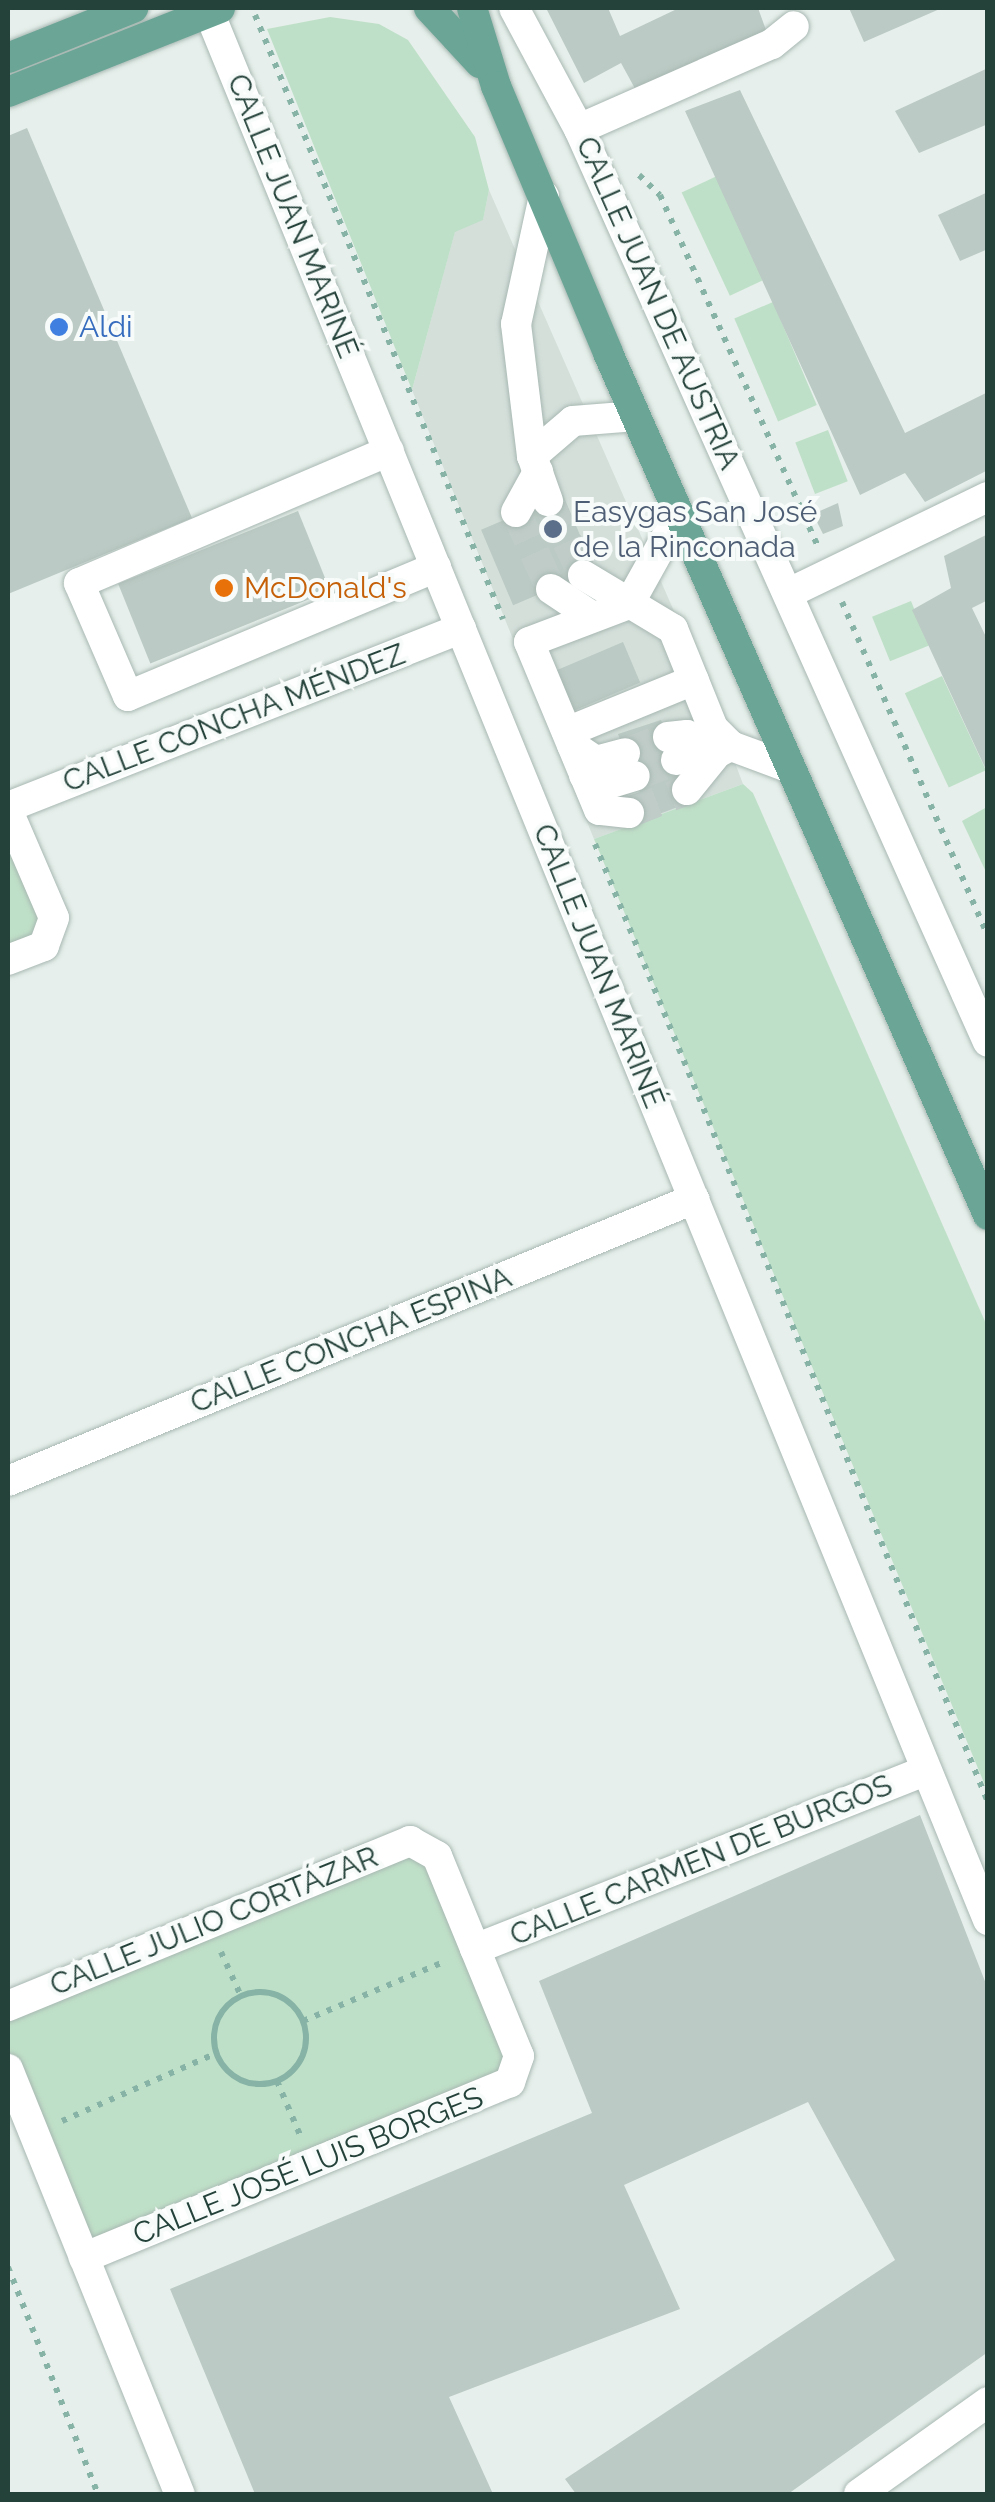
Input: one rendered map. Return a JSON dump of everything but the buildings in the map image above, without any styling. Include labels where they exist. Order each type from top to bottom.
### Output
[{"type":"main road","points":[[8,58],[133,8]]},
{"type":"main road","points":[[429,8],[466,42],[496,86]]},
{"type":"main road","points":[[472,8],[496,86],[636,416],[786,766],[988,1216]]},
{"type":"main road","points":[[8,92],[215,10]]},
{"type":"street","name":"CALLE JUAN DE AUSTRIA","points":[[514,8],[579,129],[988,1042]]},
{"type":"street","name":"CALLE JUAN MARINÉ","points":[[215,10],[461,629],[988,1920]]},
{"type":"street","points":[[579,129],[772,44],[794,26]]},
{"type":"street","points":[[539,476],[516,324],[544,196]]},
{"type":"street","points":[[516,512],[573,421],[636,416]]},
{"type":"street","points":[[389,451],[78,584],[128,696],[436,567]]},
{"type":"street","points":[[789,594],[988,497]]},
{"type":"street","points":[[629,813],[599,810],[570,738],[520,640],[629,604],[678,514]]},
{"type":"street","points":[[583,576],[673,629],[724,750]]},
{"type":"street","points":[[551,589],[593,618]]},
{"type":"street","name":"CALLE CONCHA MÉNDEZ","points":[[8,809],[461,629]]},
{"type":"street","points":[[570,738],[694,680]]},
{"type":"street","points":[[672,749],[688,735],[724,750],[786,766]]},
{"type":"street","points":[[570,738],[596,762],[630,765],[605,784],[584,774]]},
{"type":"street","points":[[686,790],[724,750]]},
{"type":"street","points":[[8,809],[54,918],[44,946],[8,960]]},
{"type":"street","name":"CALLE CONCHA ESPINA","points":[[8,1480],[694,1199]]},
{"type":"street","name":"CALLE CARMEN DE BURGOS","points":[[475,1949],[926,1770]]},
{"type":"street","name":"CALLE JULIO CORTÁZAR","points":[[8,2006],[410,1841],[436,1856],[475,1949]]},
{"type":"street","name":"CALLE JOSÉ LUIS BORGES","points":[[84,2258],[510,2082],[519,2056],[475,1949]]},
{"type":"street","points":[[8,2069],[180,2494]]},
{"type":"street","points":[[858,2494],[988,2402]]},
{"type":"path","points":[[253,10],[520,640]]},
{"type":"path","points":[[632,160],[660,196],[988,936]]},
{"type":"path","points":[[594,841],[988,1802]]},
{"type":"path","points":[[208,1924],[242,1996]]},
{"type":"path","points":[[303,2021],[475,1949]]},
{"type":"path","points":[[274,1994],[303,2021],[304,2054],[277,2080],[239,2080],[217,2052],[221,2013],[242,1996],[274,1994]]},
{"type":"path","points":[[34,2134],[217,2052]]},
{"type":"path","points":[[277,2080],[312,2164]]},
{"type":"path","points":[[8,2266],[98,2494]]},
{"type":"shaded area","name":"Easygas San José de la Rinconada","points":[[489,190],[699,668],[743,784],[594,839],[412,390],[455,231],[483,219]]},
{"type":"green space","points":[[330,17],[379,24],[408,40],[475,137],[489,190],[483,220],[455,232],[412,390],[267,29]]},
{"type":"green space","points":[[717,176],[765,279],[730,296],[682,192]]},
{"type":"green space","points":[[773,302],[817,405],[778,422],[734,318]]},
{"type":"green space","points":[[828,430],[848,481],[815,494],[795,443]]},
{"type":"green space","points":[[911,601],[929,646],[890,661],[872,617]]},
{"type":"green space","points":[[942,676],[986,770],[949,788],[905,693]]},
{"type":"green space","points":[[743,784],[753,793],[987,1326],[987,1790],[594,839]]},
{"type":"green space","points":[[987,807],[987,874],[962,821]]},
{"type":"green space","points":[[8,811],[54,918],[8,960]]},
{"type":"green space","points":[[410,1841],[437,1856],[519,2056],[510,2082],[84,2258],[8,2069],[8,2006]]},
{"type":"tunnel","points":[[548,501],[583,575]]},
{"type":"tunnel","points":[[516,512],[551,589]]},
{"type":"tunnel","points":[[625,753],[668,737]]},
{"type":"tunnel","points":[[635,776],[676,760]]},
{"type":"tunnel","points":[[629,813],[687,790]]},
{"type":"place","name":"Aldi","points":[[59,327]]},
{"type":"place","name":"Easygas San José de la Rinconada","points":[[553,529]]},
{"type":"place","name":"McDonald's","points":[[224,588]]}]
